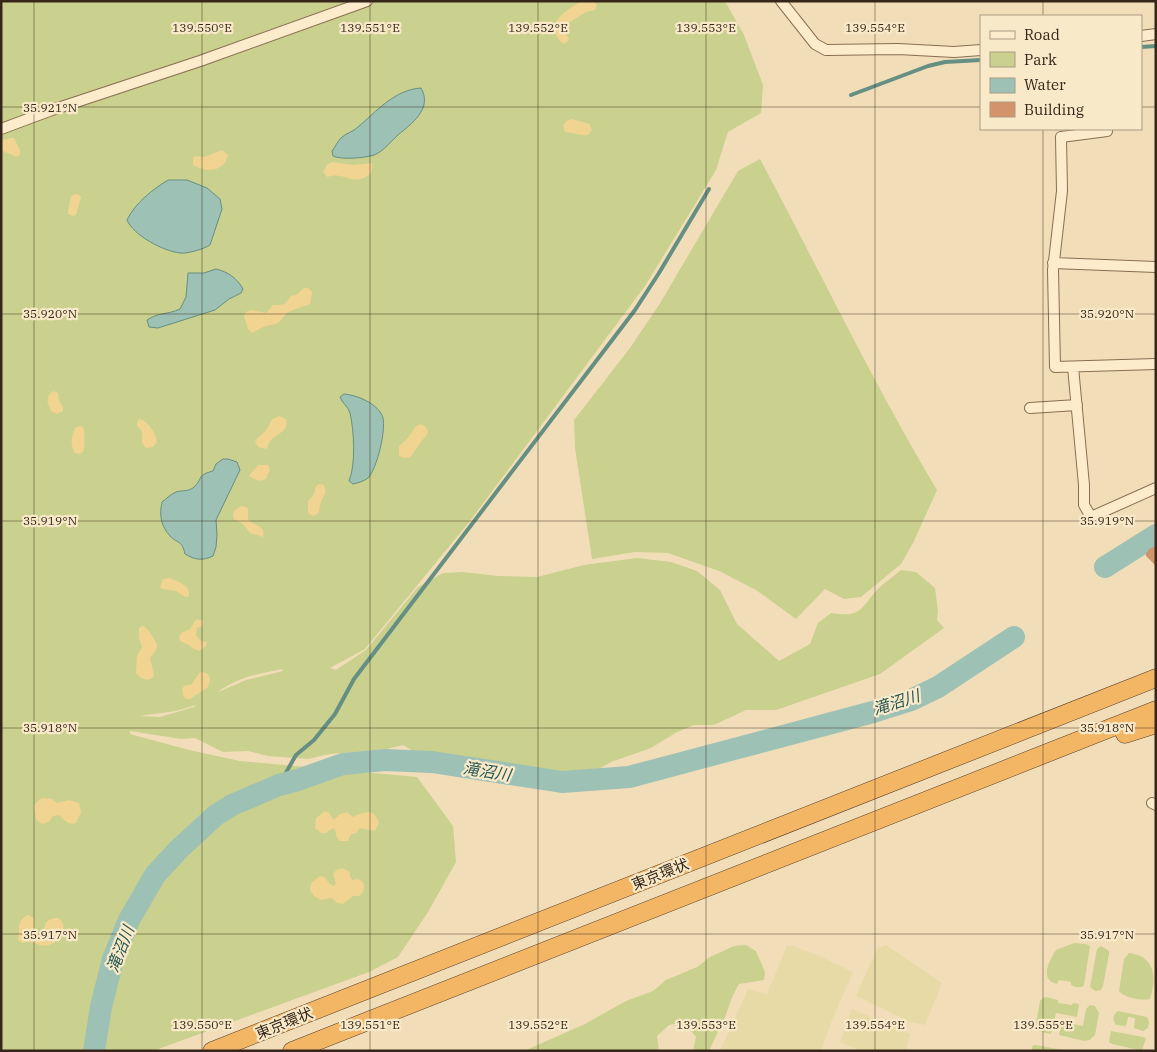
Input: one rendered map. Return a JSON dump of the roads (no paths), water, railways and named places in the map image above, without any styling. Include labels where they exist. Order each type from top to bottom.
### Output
[{"type":"highway","name":"東京環状","points":[[212,1051],[1154,679]]},
{"type":"highway","points":[[1130,727],[1156,710]]},
{"type":"highway","points":[[1130,727],[1156,724]]},
{"type":"highway","name":"東京環状","points":[[292,1051],[915,806],[1001,784],[1130,727]]},
{"type":"street","points":[[1,129],[200,61],[367,1]]},
{"type":"street","points":[[781,1],[814,44],[826,50],[898,49],[954,52],[980,50]]},
{"type":"street","points":[[1142,36],[1156,34]]},
{"type":"street","points":[[1107,130],[1060,137],[1062,191],[1053,263],[1055,367],[1156,364]]},
{"type":"street","points":[[1053,263],[1156,267]]},
{"type":"street","points":[[1074,367],[1084,505],[1091,517],[1156,488]]},
{"type":"street","points":[[1030,408],[1077,405]]},
{"type":"water","points":[[421,88],[424,103],[419,115],[381,151],[374,155],[359,158],[333,156],[332,151],[341,138],[356,129],[387,102],[402,93]]},
{"type":"water","points":[[168,180],[187,180],[207,188],[220,199],[222,209],[210,245],[187,253],[173,252],[157,246],[142,237],[130,226],[127,220],[139,203]]},
{"type":"water","points":[[216,269],[235,279],[243,289],[241,293],[229,299],[215,310],[158,328],[149,327],[147,320],[151,317],[180,309],[186,297],[188,273],[204,273]]},
{"type":"water","points":[[344,394],[361,398],[377,408],[381,413],[384,424],[375,467],[368,478],[353,484],[349,481],[353,466],[353,429],[349,411],[340,397]]},
{"type":"water","points":[[223,459],[237,462],[240,470],[216,520],[216,547],[213,556],[205,559],[195,559],[185,554],[181,544],[170,536],[165,528],[161,516],[162,502],[176,492],[193,488],[202,475],[213,471],[216,464]]},
{"type":"waterway","points":[[1142,47],[1156,46]]},
{"type":"waterway","points":[[851,95],[928,66],[945,62],[980,60]]},
{"type":"waterway","points":[[279,785],[296,755],[314,740],[335,714],[354,679],[635,310],[709,189]]},
{"type":"waterway","name":"滝沼川","points":[[1105,567],[1156,535]]},
{"type":"waterway","name":"滝沼川","points":[[94,1051],[101,1007],[113,959],[129,920],[155,875],[179,849],[216,815],[232,805],[279,785],[343,764],[385,760],[432,762],[562,782],[629,777],[873,712],[911,700],[938,687],[1014,637]]}]
